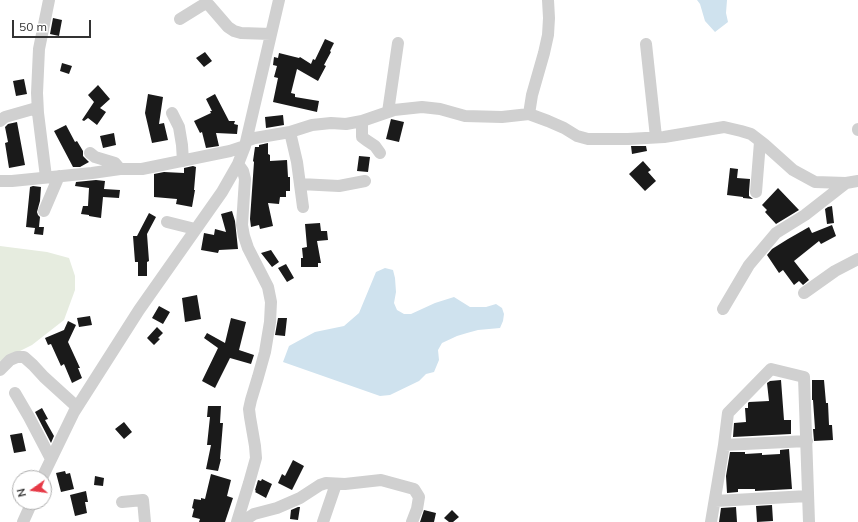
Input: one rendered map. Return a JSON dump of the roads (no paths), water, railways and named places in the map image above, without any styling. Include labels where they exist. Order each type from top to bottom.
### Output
[{"type":"street","points":[[46,177],[37,93],[39,49],[49,0]]},
{"type":"street","points":[[46,470],[77,407],[139,310],[222,192],[238,164],[246,143],[279,0]]},
{"type":"street","points":[[529,114],[532,96],[548,35],[548,0]]},
{"type":"street","points":[[180,19],[205,4],[234,31],[241,33],[271,34]]},
{"type":"street","points":[[388,112],[398,43]]},
{"type":"street","points":[[646,44],[656,137]]},
{"type":"street","points":[[0,181],[120,169],[142,170],[230,151],[255,138],[290,132],[312,125],[331,123],[346,124],[362,121],[394,110],[422,107],[440,109],[465,116],[502,117],[529,114],[588,139],[664,137],[724,127],[751,134],[793,170],[815,182],[852,182]]},
{"type":"street","points":[[0,121],[5,117],[33,109],[38,113]]},
{"type":"street","points":[[172,113],[179,126],[183,161]]},
{"type":"street","points":[[362,121],[362,137],[375,146],[380,153]]},
{"type":"street","points":[[290,132],[297,162],[303,207]]},
{"type":"street","points":[[756,192],[760,142]]},
{"type":"street","points":[[90,152],[95,158],[115,163],[120,169]]},
{"type":"street","points":[[238,164],[243,171],[245,179],[242,225],[244,236],[248,248],[268,287],[271,302],[270,322],[265,352],[250,408],[256,458],[238,522],[242,522],[254,514],[277,508],[300,498],[320,485],[326,483],[336,484],[381,480],[414,489],[419,497],[417,509],[412,522]]},
{"type":"street","points":[[44,211],[60,176]]},
{"type":"street","points":[[300,184],[339,186],[365,181]]},
{"type":"street","points":[[723,309],[749,265],[776,233],[852,182]]},
{"type":"street","points":[[167,222],[196,230]]},
{"type":"street","points":[[804,293],[835,271],[858,260]]},
{"type":"street","points":[[0,370],[10,360],[17,357],[24,357],[77,407]]},
{"type":"street","points":[[711,522],[728,413],[771,369],[804,377],[809,522]]},
{"type":"street","points":[[15,393],[51,459]]},
{"type":"street","points":[[724,444],[807,441]]},
{"type":"street","points":[[323,522],[336,484]]},
{"type":"street","points":[[715,501],[808,496]]},
{"type":"street","points":[[122,502],[143,500],[145,522]]},
{"type":"street","points":[[23,522],[28,510]]},
{"type":"water","points":[[697,0],[727,0],[726,13],[728,22],[715,32],[705,21],[700,4]]},
{"type":"water","points":[[385,268],[393,270],[396,292],[394,303],[397,310],[404,314],[411,314],[435,303],[454,297],[470,307],[486,307],[496,304],[502,308],[504,314],[500,328],[478,330],[457,336],[442,343],[438,350],[439,360],[434,372],[426,374],[419,381],[390,395],[380,396],[283,362],[289,346],[315,332],[344,326],[359,313],[376,272]]}]
